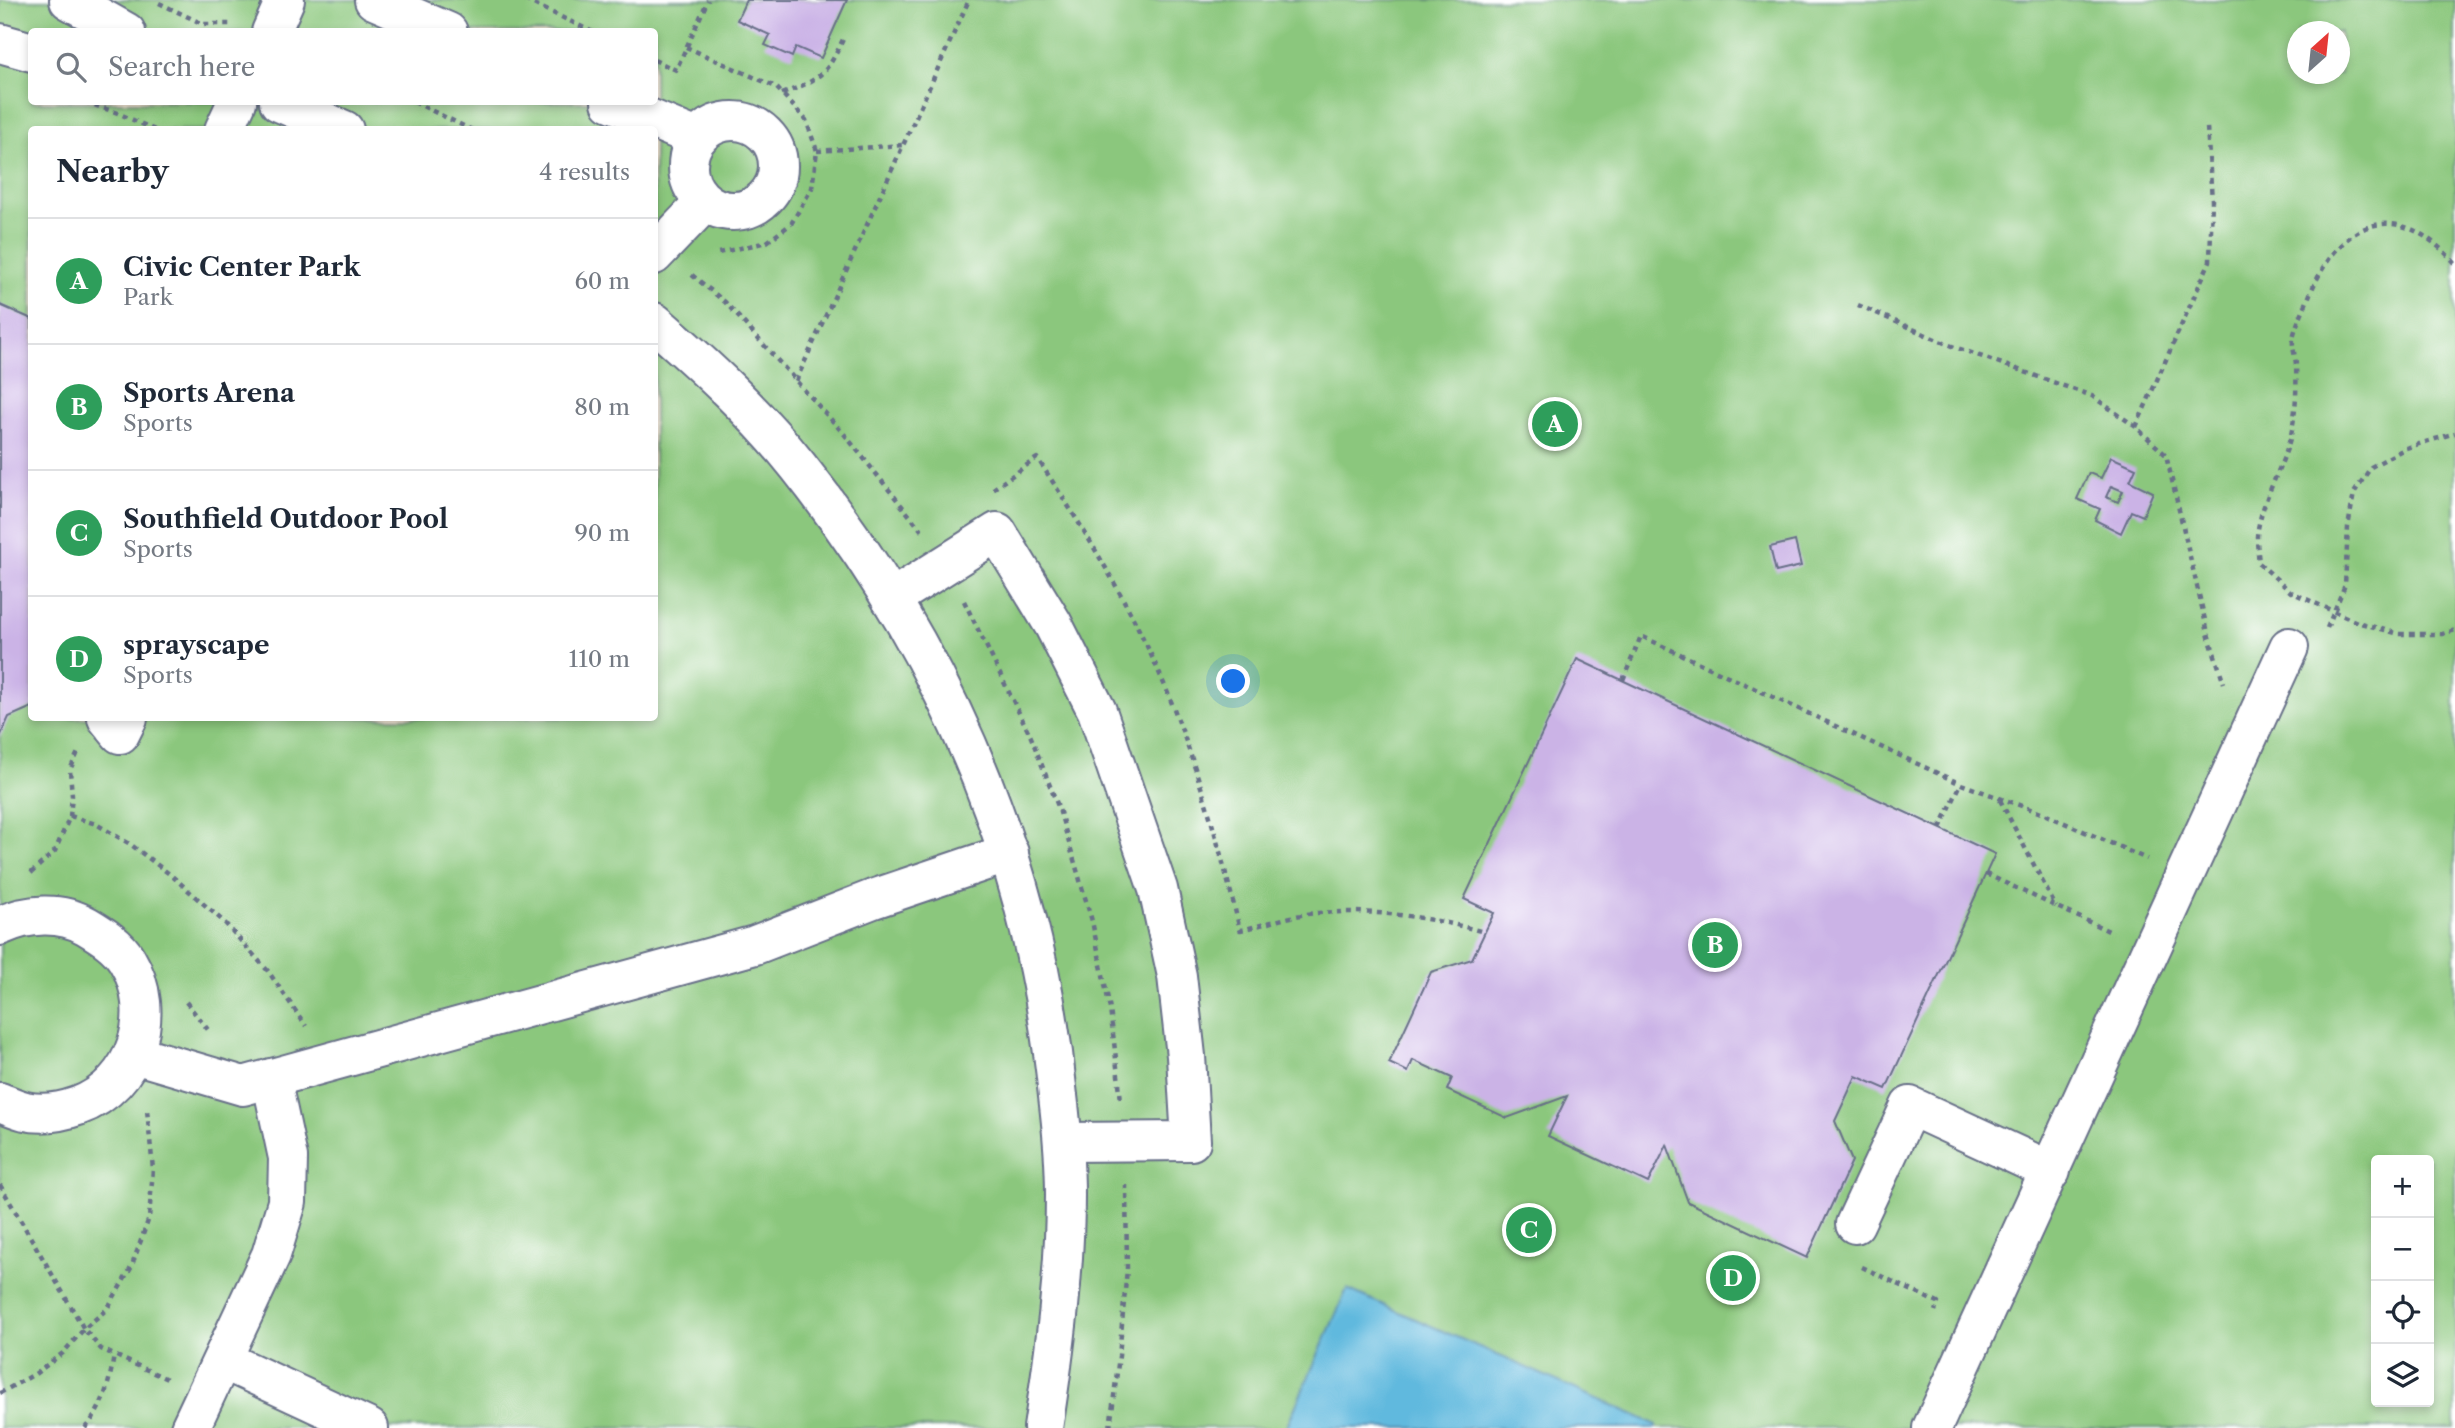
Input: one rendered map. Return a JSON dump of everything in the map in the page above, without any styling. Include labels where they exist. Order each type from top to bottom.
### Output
[{"type":"street","points":[[69,0],[119,28]]},
{"type":"street","points":[[254,25],[285,0]]},
{"type":"street","points":[[374,0],[439,28]]},
{"type":"street","points":[[0,43],[28,51]]},
{"type":"street","points":[[226,126],[236,105]]},
{"type":"street","points":[[286,105],[335,126]]},
{"type":"street","points":[[618,105],[697,138]]},
{"type":"street","points":[[738,121],[753,125],[765,134],[774,146],[779,161],[778,176],[772,190],[762,202],[749,210],[719,210],[705,202],[695,192],[687,165],[697,138],[709,128],[723,122],[738,121]]},
{"type":"street","points":[[658,252],[705,202]]},
{"type":"street","points":[[658,326],[748,409],[796,464],[842,525],[919,644],[948,700],[972,753],[1009,853],[1027,915],[1052,1032],[1063,1142],[1065,1194],[1062,1289],[1043,1428]]},
{"type":"street","points":[[891,599],[997,532],[1053,624],[1097,711],[1158,889],[1177,976],[1186,1055],[1191,1141],[1063,1142]]},
{"type":"street","points":[[1932,1428],[2289,647]]},
{"type":"street","points":[[109,721],[120,734],[126,721]]},
{"type":"street","points":[[134,1054],[243,1086],[755,945],[873,899],[1009,853]]},
{"type":"street","points":[[0,926],[17,918],[48,915],[78,921],[106,937],[127,959],[140,988],[143,1018],[134,1054],[119,1079],[93,1100],[60,1112],[25,1111],[0,1102]]},
{"type":"street","points":[[197,1412],[271,1255],[287,1202],[288,1158],[271,1079]]},
{"type":"street","points":[[1855,1224],[1910,1106],[2051,1171]]},
{"type":"street","points":[[223,1360],[369,1428]]},
{"type":"path","points":[[152,0],[203,24],[254,25]]},
{"type":"path","points":[[525,0],[584,28]]},
{"type":"path","points":[[658,62],[676,70],[708,0]]},
{"type":"path","points":[[796,381],[969,0]]},
{"type":"path","points":[[782,94],[814,82],[832,64],[844,37]]},
{"type":"path","points":[[687,47],[776,87],[806,120],[817,151],[812,188],[791,224],[768,242],[711,254]]},
{"type":"path","points":[[94,105],[146,126]]},
{"type":"path","points":[[420,105],[464,126]]},
{"type":"path","points":[[2136,427],[2210,261],[2212,200],[2207,127]]},
{"type":"path","points":[[817,151],[903,145]]},
{"type":"path","points":[[2455,263],[2446,253],[2413,231],[2391,223],[2364,226],[2339,244],[2322,267],[2293,340],[2296,413],[2289,447],[2267,499],[2258,536],[2259,563],[2291,592],[2357,622],[2399,634],[2443,634],[2455,630]]},
{"type":"path","points":[[690,273],[697,267]]},
{"type":"path","points":[[1858,305],[1949,345],[2092,396],[2136,427],[2166,455],[2209,637],[2227,689],[2258,713]]},
{"type":"path","points":[[2289,647],[2315,658],[2344,584],[2348,527],[2354,493],[2371,467],[2406,449],[2455,433]]},
{"type":"path","points":[[992,489],[1037,458],[1086,533],[1124,602],[1168,694],[1220,850],[1240,930],[1317,913],[1388,913],[1423,917],[1485,932]]},
{"type":"path","points":[[1623,680],[1641,636],[1961,784],[2044,814],[2186,876]]},
{"type":"path","points":[[41,878],[28,876],[55,850],[70,816],[70,770],[79,749]]},
{"type":"path","points":[[1940,828],[1961,784]]},
{"type":"path","points":[[1999,799],[2057,908]]},
{"type":"path","points":[[70,816],[96,824],[130,844],[172,876],[224,922],[268,971],[308,1027],[299,1032]]},
{"type":"path","points":[[1986,874],[2152,951]]},
{"type":"path","points":[[182,997],[211,1033]]},
{"type":"path","points":[[0,1393],[35,1374],[63,1353],[84,1329],[107,1309],[131,1268],[149,1218],[153,1168],[147,1108],[138,1114]]},
{"type":"path","points":[[0,1185],[84,1329],[101,1349],[114,1355],[197,1412]]},
{"type":"path","points":[[1859,1265],[1938,1303],[1934,1314]]},
{"type":"path","points":[[85,1428],[93,1419],[110,1380],[114,1355]]},
{"type":"green space","points":[[0,0],[2455,0],[2455,1428],[0,1428]]},
{"type":"water","points":[[1347,1289],[1657,1425],[1655,1428],[1286,1428]]},
{"type":"building","points":[[746,0],[847,0],[821,58],[796,47],[792,57],[765,45],[770,35],[737,20]]},
{"type":"building","points":[[0,305],[28,317],[28,709],[9,717],[0,737]]},
{"type":"building","points":[[2111,457],[2136,468],[2130,481],[2153,492],[2143,516],[2131,511],[2121,533],[2095,520],[2100,509],[2077,499],[2089,473],[2101,478]],"holes":[[[2111,486],[2123,491],[2118,502],[2106,497]]]},
{"type":"building","points":[[1795,541],[1801,566],[1776,572],[1770,547]]},
{"type":"building","points":[[1577,659],[1995,854],[1886,1089],[1856,1076],[1835,1121],[1852,1161],[1807,1258],[1688,1202],[1667,1145],[1648,1183],[1548,1136],[1567,1096],[1507,1118],[1447,1090],[1452,1078],[1413,1060],[1408,1072],[1389,1063],[1431,972],[1472,959],[1494,913],[1464,899]]},
{"type":"place","name":"Civic Center Park","points":[[1555,424]]},
{"type":"place","name":"Sports Arena","points":[[1715,945]]},
{"type":"place","name":"Southfield Outdoor Pool","points":[[1529,1230]]},
{"type":"place","name":"sprayscape","points":[[1733,1278]]}]
